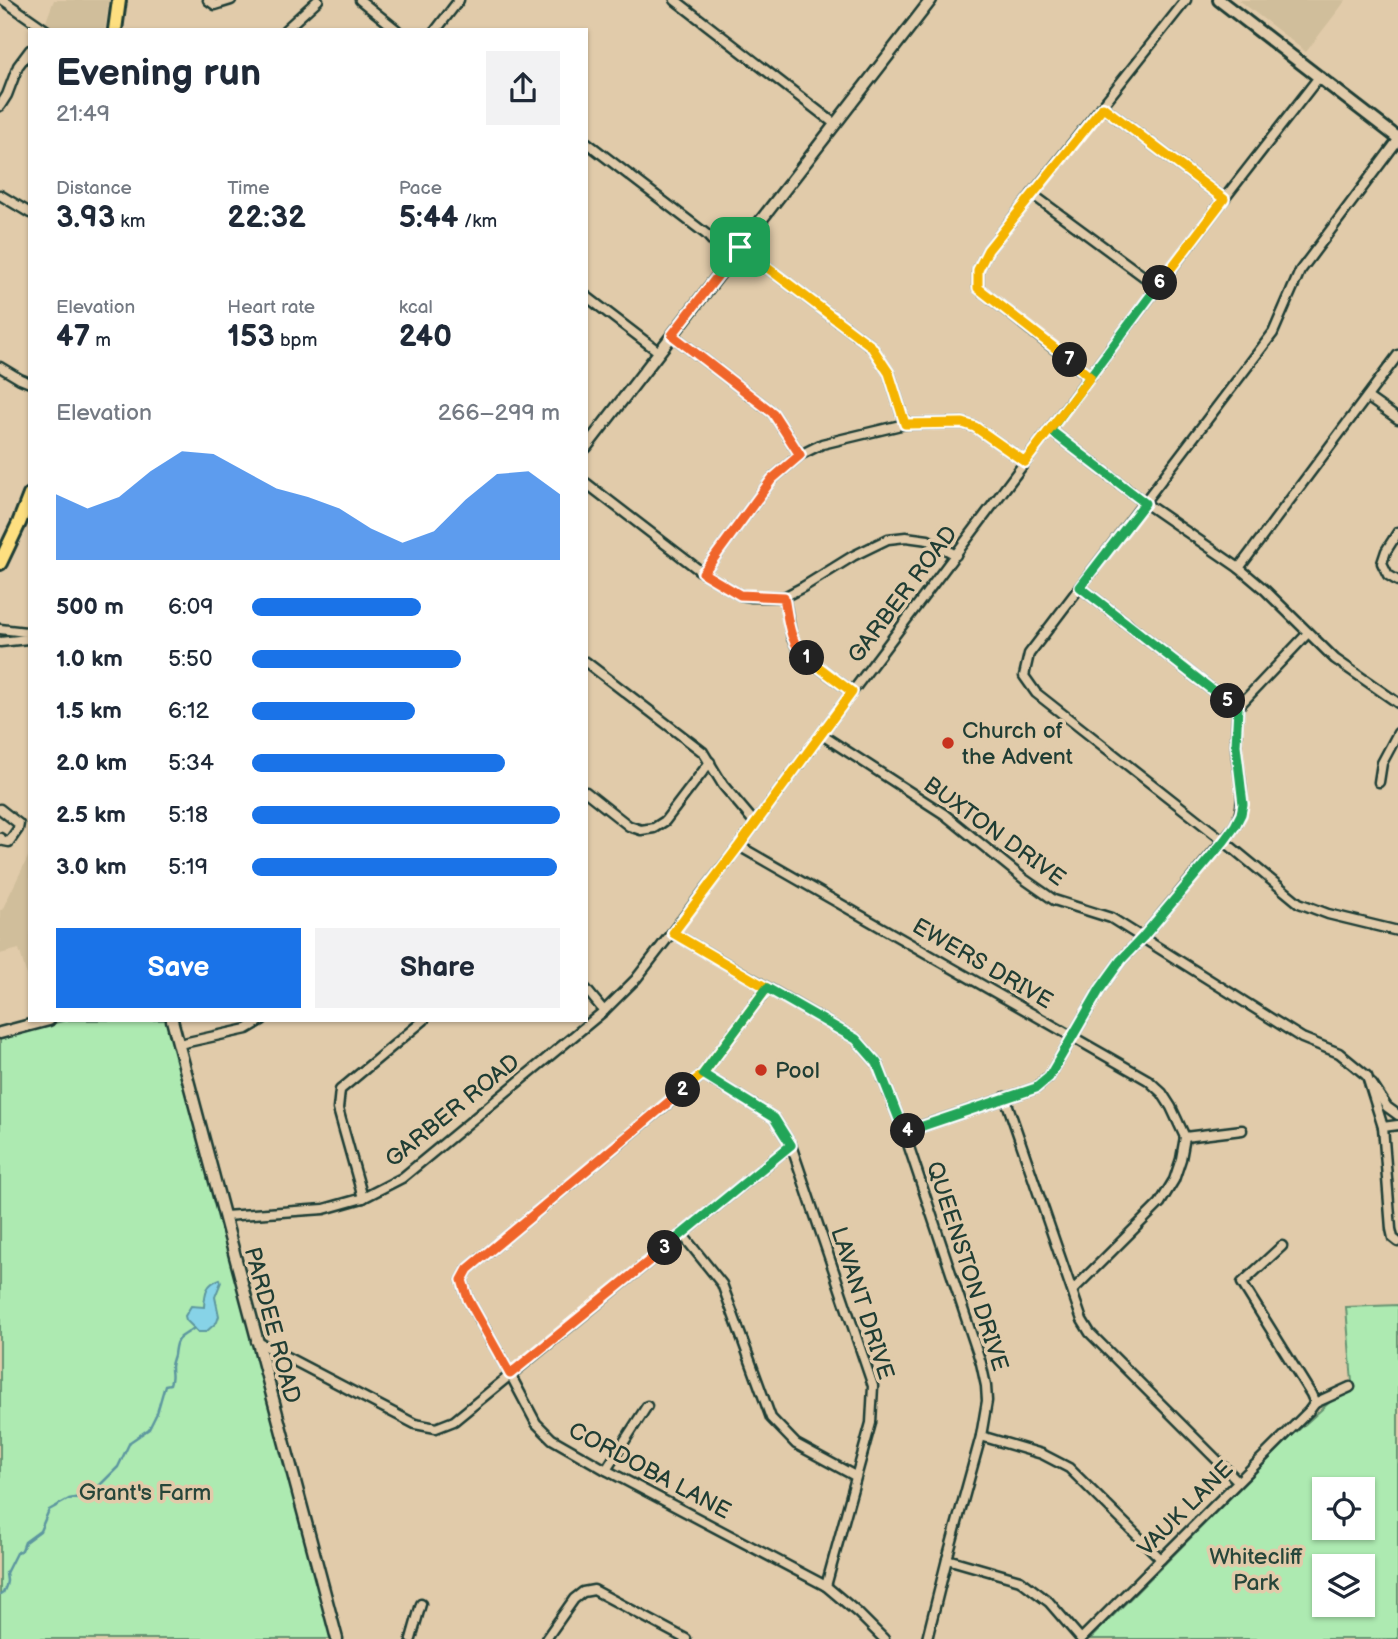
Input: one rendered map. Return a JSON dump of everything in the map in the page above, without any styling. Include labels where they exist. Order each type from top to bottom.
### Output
[{"type":"main road","points":[[114,28],[119,0]]},
{"type":"main road","points":[[1219,0],[1398,139]]},
{"type":"main road","points":[[0,563],[28,500]]},
{"type":"street","points":[[2,0],[42,28]]},
{"type":"street","points":[[208,0],[215,5],[231,1]]},
{"type":"street","points":[[287,28],[318,0]]},
{"type":"street","points":[[360,0],[395,28]]},
{"type":"street","points":[[438,28],[459,0]]},
{"type":"street","points":[[675,0],[835,124]]},
{"type":"street","points":[[588,444],[931,0]]},
{"type":"street","points":[[1090,377],[978,288],[978,270],[988,250],[1186,0]]},
{"type":"street","points":[[0,106],[18,65],[28,52]]},
{"type":"street","name":"GARBER ROAD","points":[[225,1216],[324,1209],[363,1198],[402,1178],[604,1011],[636,979],[739,846],[1158,286],[1319,77]]},
{"type":"street","points":[[1103,107],[1224,199]]},
{"type":"street","points":[[1398,139],[1300,271],[1273,333],[1029,654],[1024,676],[1036,694],[1299,903],[1328,914],[1398,931]]},
{"type":"street","points":[[588,144],[732,257]]},
{"type":"street","points":[[1032,194],[1158,286]]},
{"type":"street","points":[[0,195],[28,213]]},
{"type":"street","points":[[740,247],[871,346],[889,373],[905,424]]},
{"type":"street","points":[[588,298],[660,352]]},
{"type":"street","points":[[672,335],[773,413],[800,455]]},
{"type":"street","points":[[1239,568],[1398,355]]},
{"type":"street","points":[[0,367],[28,382]]},
{"type":"street","points":[[1367,397],[1398,419]]},
{"type":"street","points":[[703,573],[772,479],[800,455],[822,444],[905,424],[963,423],[975,427],[1025,462]]},
{"type":"street","points":[[1050,430],[1145,503],[1239,568],[1335,659],[1398,703]]},
{"type":"street","points":[[588,486],[703,573],[740,595],[784,597],[853,556],[888,539],[906,537],[928,540],[956,555]]},
{"type":"street","points":[[1398,532],[1382,563],[1388,575],[1398,581]]},
{"type":"street","points":[[1080,587],[1216,693],[1238,707]]},
{"type":"street","points":[[784,597],[792,638],[800,653],[852,692]]},
{"type":"street","points":[[0,629],[28,634]]},
{"type":"street","points":[[904,1132],[1044,1083],[1100,989],[1121,960],[1235,826],[1243,804],[1236,745],[1238,707],[1308,632]]},
{"type":"street","points":[[0,642],[28,638]]},
{"type":"street","points":[[588,665],[704,752],[723,785],[755,823]]},
{"type":"street","points":[[1379,782],[1382,764],[1398,733]]},
{"type":"street","name":"BUXTON DRIVE","points":[[822,735],[944,814],[1054,901],[1111,918],[1302,1038],[1339,1054],[1367,1076],[1387,1107],[1398,1115]]},
{"type":"street","points":[[588,794],[629,826],[641,830],[654,828],[665,821],[710,762]]},
{"type":"street","points":[[0,808],[19,824],[9,842],[0,838]]},
{"type":"street","name":"EWERS DRIVE","points":[[739,846],[1148,1080],[1162,1093],[1185,1137]]},
{"type":"street","name":"QUEENSTON DRIVE","points":[[673,933],[856,1039],[877,1063],[904,1132],[981,1363],[986,1386],[981,1436],[926,1639]]},
{"type":"street","name":"CORDOBA LANE","points":[[767,988],[703,1074],[468,1269],[462,1280],[468,1299],[536,1423],[552,1439],[826,1586],[884,1639]]},
{"type":"street","points":[[588,991],[604,1011]]},
{"type":"street","points":[[0,1033],[41,1022]]},
{"type":"street","name":"PARDEE ROAD","points":[[173,1022],[337,1639]]},
{"type":"street","points":[[179,1044],[247,1029],[259,1022]]},
{"type":"street","points":[[363,1198],[338,1109],[340,1090],[422,1022]]},
{"type":"street","name":"LAVANT DRIVE","points":[[703,1074],[774,1118],[791,1145],[873,1386],[871,1423],[826,1586]]},
{"type":"street","points":[[1367,1076],[1382,1127],[1391,1229],[1393,1238],[1398,1242]]},
{"type":"street","points":[[1005,1097],[1082,1320],[1090,1334],[1238,1481]]},
{"type":"street","points":[[1382,1127],[1398,1125]]},
{"type":"street","points":[[1073,1290],[1160,1203],[1174,1180],[1185,1137],[1242,1130]]},
{"type":"street","points":[[256,1340],[415,1424],[436,1428],[454,1421],[791,1145]]},
{"type":"street","points":[[682,1234],[722,1284],[771,1418],[796,1444],[855,1476]]},
{"type":"street","points":[[1282,1246],[1242,1283],[1315,1403],[1350,1387]]},
{"type":"street","name":"VAUK LANE","points":[[1081,1639],[1315,1403]]},
{"type":"street","points":[[606,1470],[647,1406]]},
{"type":"street","points":[[981,1436],[1042,1454],[1069,1468],[1161,1559]]},
{"type":"street","points":[[947,1559],[1020,1580],[1049,1602],[1081,1639]]},
{"type":"street","points":[[546,1639],[574,1599],[583,1592],[594,1590],[686,1639]]},
{"type":"street","points":[[411,1639],[421,1604]]},
{"type":"shaded area","points":[[54,0],[109,0],[105,28],[50,28],[45,24]]},
{"type":"shaded area","points":[[1239,0],[1346,0],[1306,52]]},
{"type":"shaded area","points":[[28,857],[28,979],[19,949],[0,954],[2,910]]},
{"type":"green space","name":"Grant's Farm","points":[[59,1022],[168,1022],[333,1639],[0,1639],[0,1038]]},
{"type":"green space","name":"Whitecliff Park","points":[[1398,1305],[1398,1639],[1090,1639],[1292,1436],[1352,1382],[1346,1307]]},
{"type":"water","points":[[220,1279],[215,1297],[219,1316],[217,1322],[206,1332],[198,1332],[185,1316],[191,1306],[204,1307],[209,1287]]},
{"type":"waterway","points":[[0,1595],[6,1586],[6,1573],[16,1553],[40,1531],[49,1510],[69,1499],[90,1495],[118,1467],[130,1442],[149,1429],[165,1385],[171,1382],[171,1366],[177,1341],[194,1328]]},
{"type":"place","name":"Church of the Advent","points":[[948,743]]},
{"type":"place","name":"Pool","points":[[761,1070]]},
{"type":"route","points":[[740,247],[672,335],[773,413],[800,455],[772,479],[703,573],[740,595],[784,597],[792,638],[800,653],[852,692],[673,933],[767,988],[735,1031],[703,1074],[468,1269],[462,1280],[468,1299],[510,1374],[791,1145],[774,1118],[703,1074],[735,1031],[767,988],[856,1039],[877,1063],[904,1132],[1036,1088],[1049,1077],[1100,989],[1121,960],[1224,841],[1241,814],[1243,804],[1236,745],[1238,707],[1216,693],[1080,587],[1145,503],[1050,430],[1090,377],[1158,286],[1224,199],[1103,107],[988,250],[978,270],[978,288],[1090,377],[1025,462],[975,427],[963,423],[905,424],[889,373],[871,346],[740,247]]}]
